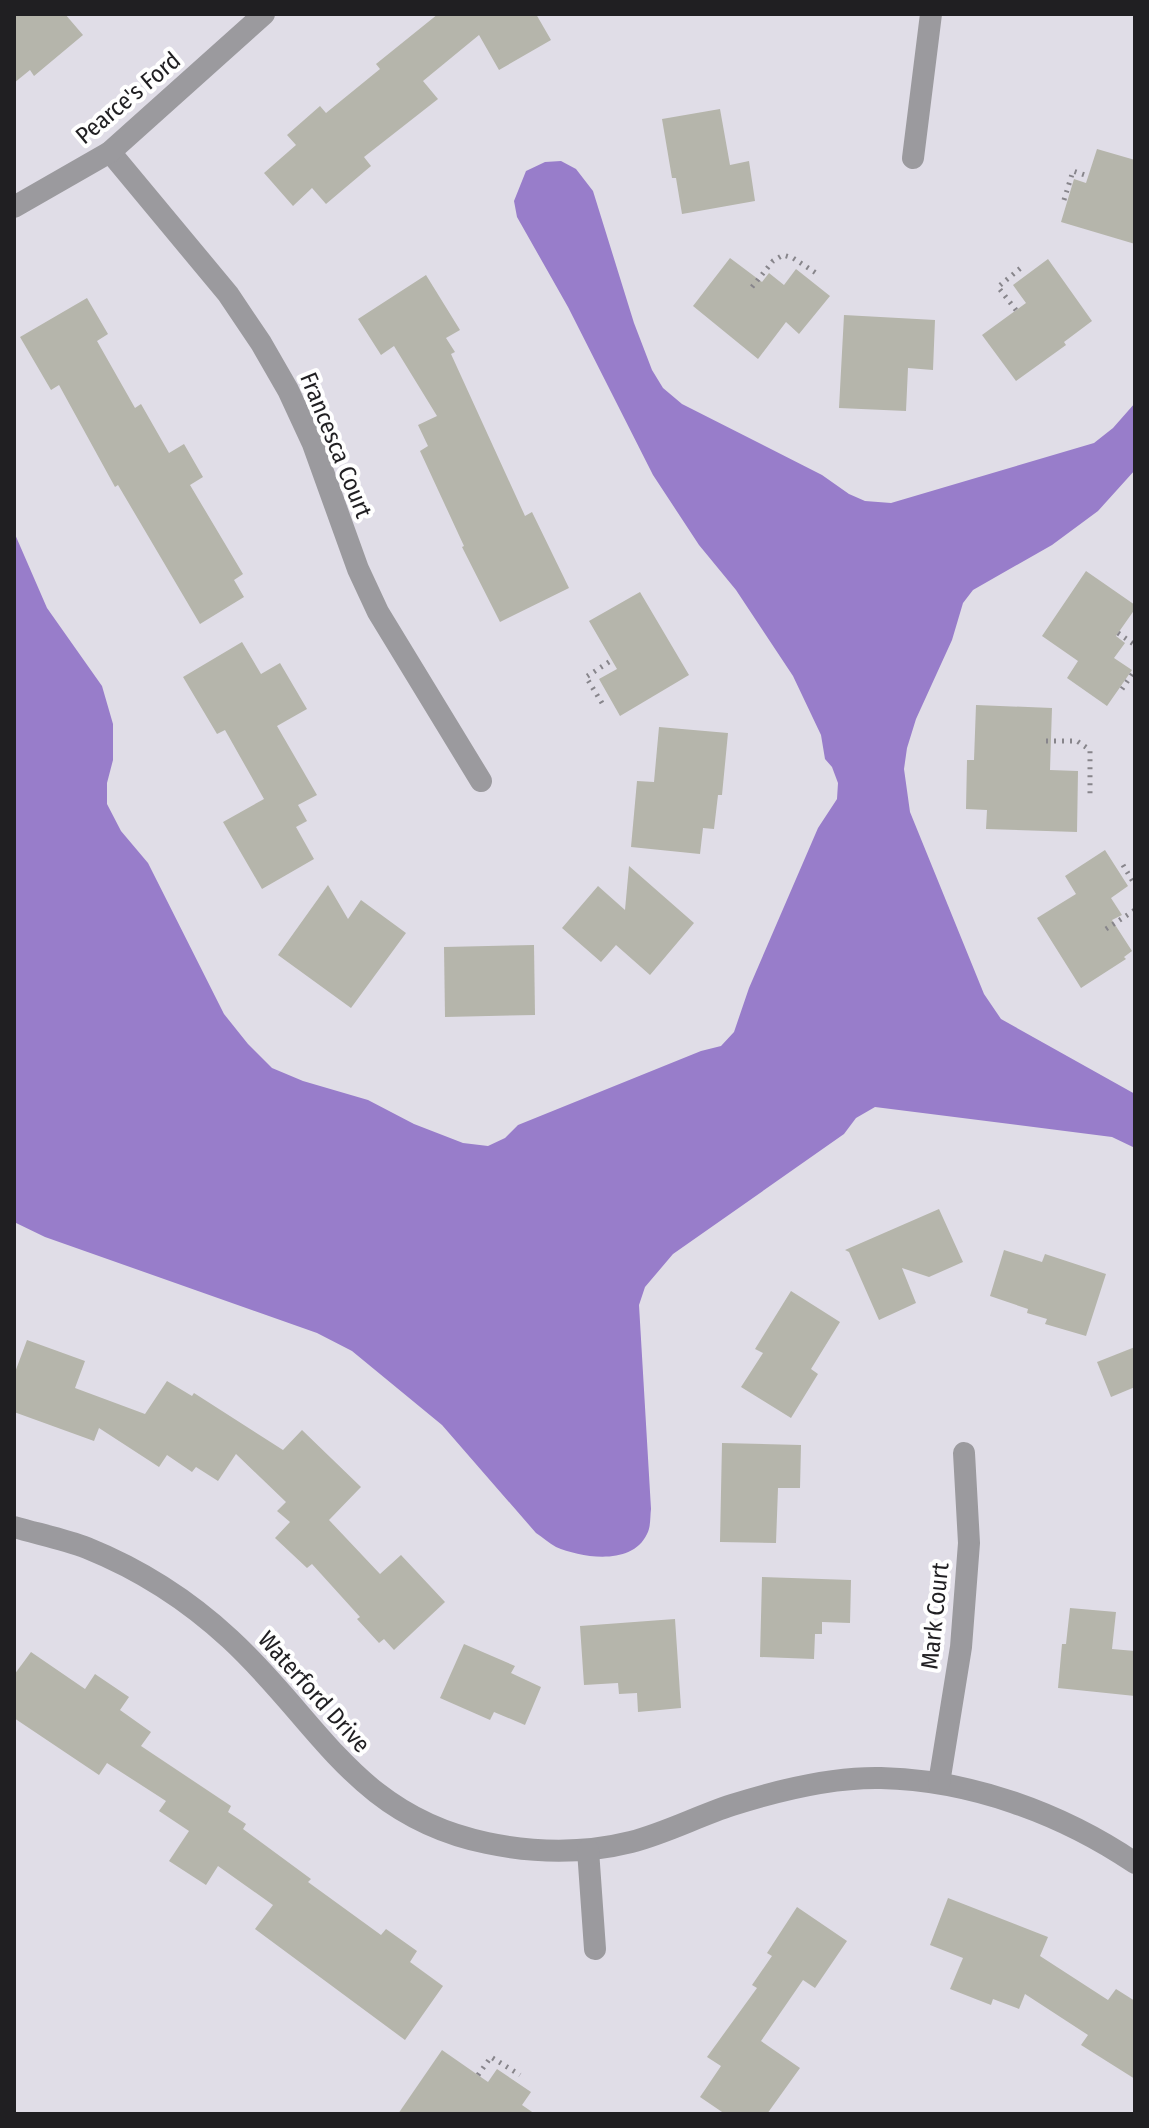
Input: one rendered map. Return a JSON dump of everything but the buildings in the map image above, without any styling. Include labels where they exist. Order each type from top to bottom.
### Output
[{"type":"street","name":"Pearce's Ford","points":[[14,207],[110,152],[264,14]]},
{"type":"street","points":[[913,158],[931,14]]},
{"type":"street","name":"Francesca Court","points":[[110,152],[228,294],[261,343],[288,390],[313,444],[358,569],[378,612],[481,781]]},
{"type":"street","name":"Mark Court","points":[[939,1783],[961,1647],[967,1572],[969,1543],[964,1453]]},
{"type":"street","name":"Waterford Drive","points":[[14,1527],[86,1547],[149,1579],[187,1603],[267,1677],[332,1754],[364,1784],[404,1812],[485,1843],[541,1851],[588,1850],[631,1842],[732,1805],[812,1785],[878,1778],[939,1783],[994,1795],[1043,1815],[1135,1863]]},
{"type":"street","points":[[588,1850],[595,1949]]},
{"type":"path","points":[[1064,200],[1073,171],[1088,176]]},
{"type":"path","points":[[752,287],[773,261],[783,255],[819,275]]},
{"type":"path","points":[[1016,310],[998,287],[1023,266]]},
{"type":"path","points":[[1118,633],[1135,645]]},
{"type":"path","points":[[602,703],[586,677],[612,660]]},
{"type":"path","points":[[1122,689],[1135,670]]},
{"type":"path","points":[[1046,741],[1077,741],[1090,750],[1090,797]]},
{"type":"path","points":[[1123,865],[1135,885]]},
{"type":"path","points":[[1106,929],[1135,910]]},
{"type":"path","points":[[478,2075],[491,2057],[520,2075]]},
{"type":"shaded area","points":[[561,161],[576,169],[593,191],[634,323],[652,370],[663,388],[682,404],[822,475],[865,501],[891,503],[1094,443],[1113,428],[1135,403],[1135,470],[1098,511],[1052,545],[973,590],[963,603],[952,640],[916,719],[904,769],[910,812],[984,994],[1001,1019],[1135,1094],[1135,1148],[1112,1137],[875,1107],[856,1118],[844,1134],[673,1254],[645,1287],[639,1305],[651,1509],[649,1528],[640,1544],[630,1551],[606,1557],[567,1551],[536,1533],[442,1425],[352,1351],[317,1333],[45,1237],[14,1222],[14,532],[47,608],[102,686],[113,724],[113,760],[107,783],[107,804],[121,831],[148,863],[224,1014],[272,1068],[303,1081],[368,1100],[414,1124],[463,1143],[488,1146],[505,1138],[518,1125],[701,1051],[721,1046],[734,1032],[749,988],[818,828],[837,799],[838,783],[825,759],[821,735],[793,676],[653,475],[568,307],[517,217],[514,201],[526,171],[545,162]]}]
